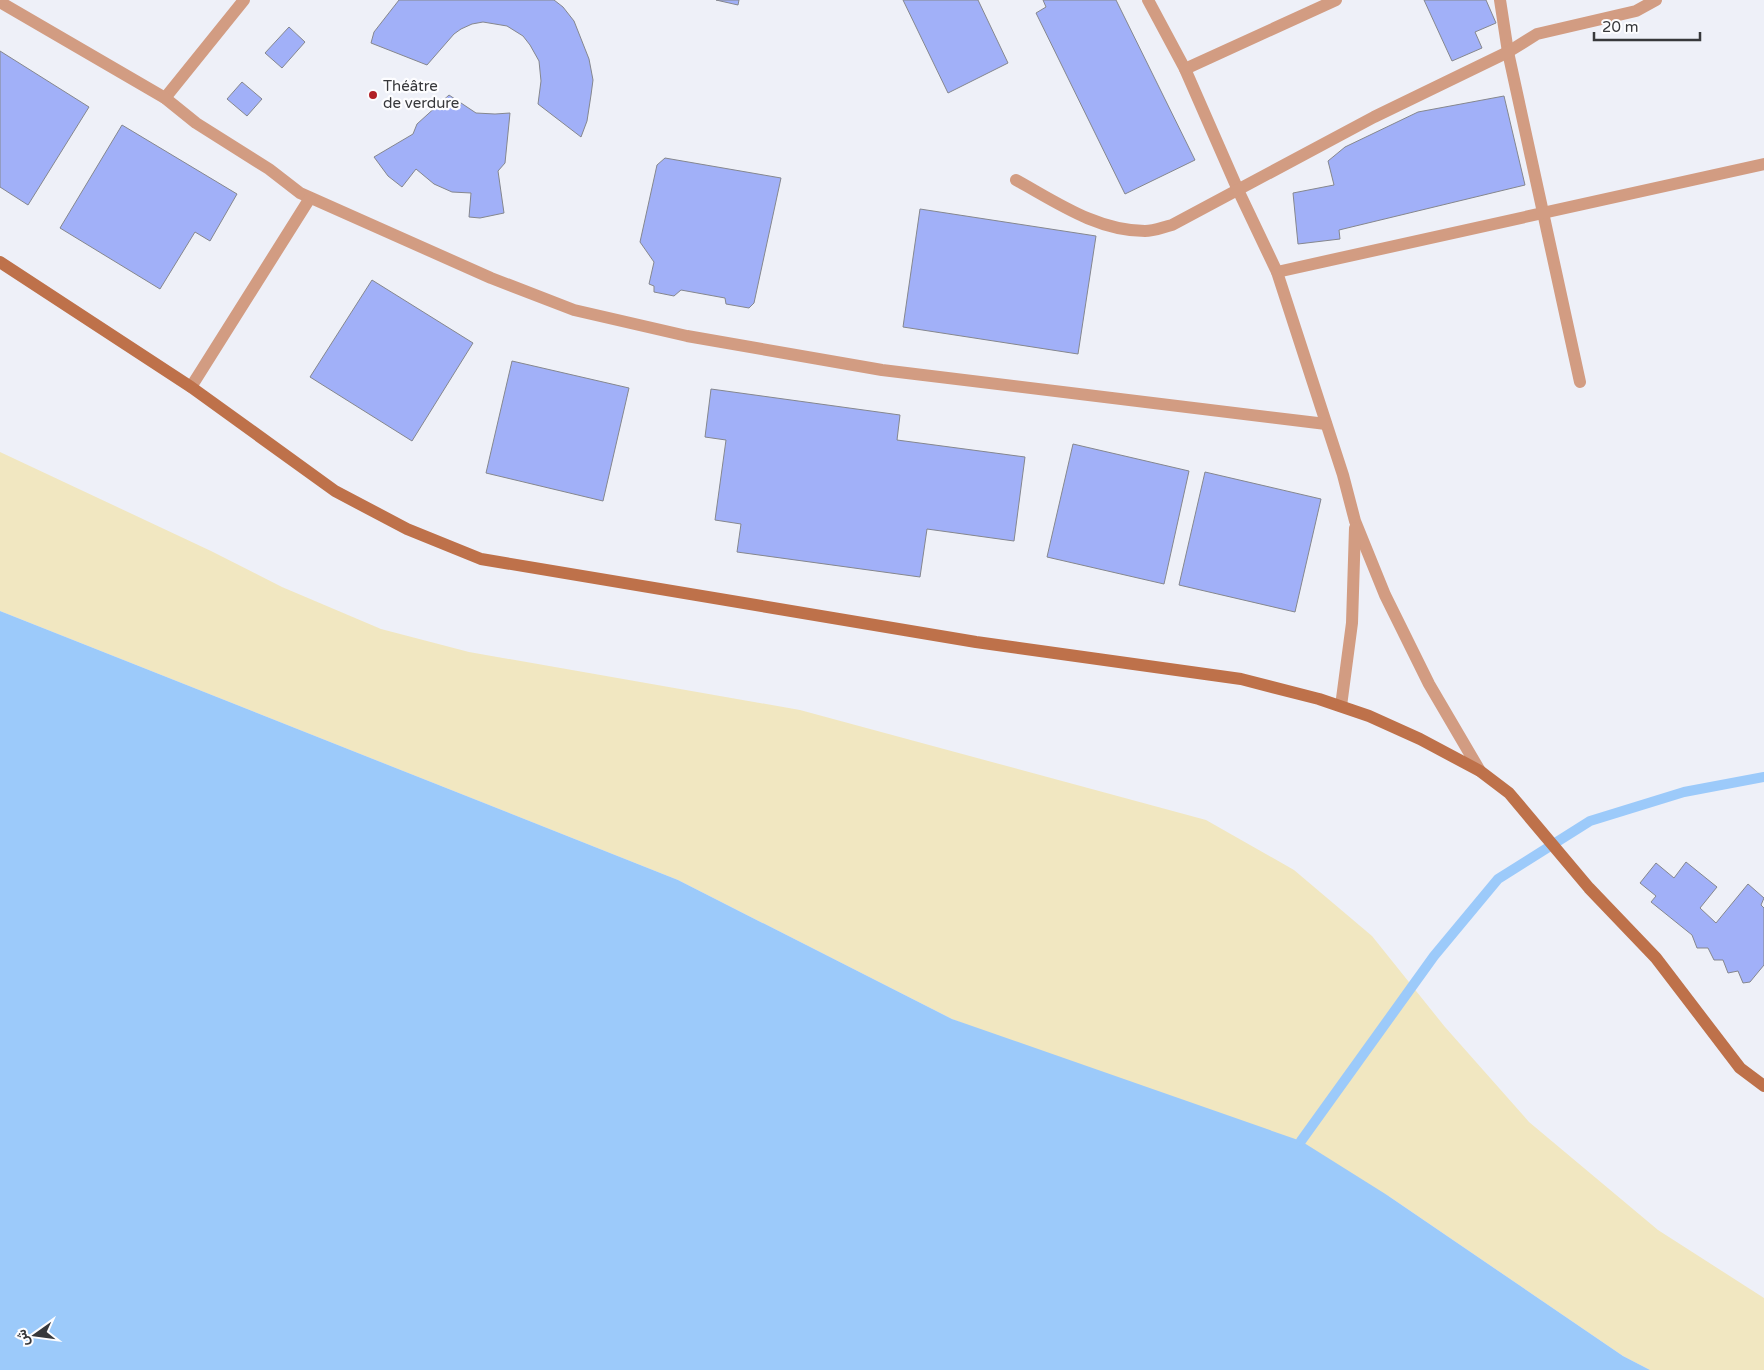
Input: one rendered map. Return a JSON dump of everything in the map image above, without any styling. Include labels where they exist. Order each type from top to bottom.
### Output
[{"type":"street","points":[[165,98],[244,0]]},
{"type":"street","points":[[1148,0],[1184,70],[1277,272],[1355,521],[1385,595],[1429,684],[1480,771]]},
{"type":"street","points":[[1184,70],[1336,0]]},
{"type":"street","points":[[1500,0],[1508,52],[1580,382]]},
{"type":"street","points":[[1016,180],[1090,220],[1124,229],[1147,231],[1172,224],[1374,117],[1508,52],[1537,34],[1636,11],[1656,0]]},
{"type":"street","points":[[0,2],[165,98],[196,123],[269,169],[300,193],[491,278],[574,310],[687,336],[882,370],[1326,424]]},
{"type":"street","points":[[1277,272],[1764,164]]},
{"type":"street","points":[[191,387],[310,198]]},
{"type":"street","points":[[0,262],[191,387],[335,491],[407,529],[481,559],[976,642],[1241,679],[1342,706],[1412,735],[1480,771],[1509,793],[1589,888],[1656,958],[1740,1068],[1764,1086]]},
{"type":"street","points":[[1342,706],[1352,623],[1355,521]]},
{"type":"sand","points":[[0,452],[211,551],[282,587],[381,629],[469,652],[800,710],[1206,820],[1294,870],[1372,936],[1445,1027],[1529,1122],[1658,1230],[1764,1298],[1764,1370],[1650,1370],[1623,1356],[1387,1195],[952,1019],[678,880],[0,611]]},
{"type":"water","points":[[0,611],[678,880],[952,1019],[1301,1141],[1387,1195],[1623,1356],[1650,1370],[0,1370]]},
{"type":"building","points":[[399,0],[554,0],[563,7],[574,21],[589,59],[593,80],[587,121],[581,137],[538,104],[541,81],[539,61],[523,36],[507,26],[483,22],[461,29],[454,34],[427,65],[371,43],[374,32]]},
{"type":"building","points":[[716,0],[739,0],[738,5]]},
{"type":"building","points":[[903,0],[978,0],[1008,63],[948,93]]},
{"type":"building","points":[[1043,0],[1116,0],[1195,160],[1125,194],[1036,13],[1046,7]]},
{"type":"building","points":[[1424,0],[1486,0],[1496,23],[1475,32],[1482,48],[1452,61]]},
{"type":"building","points":[[289,27],[305,42],[282,68],[265,53]]},
{"type":"building","points":[[0,51],[89,107],[28,205],[0,187]]},
{"type":"building","points":[[242,82],[262,99],[247,116],[227,99]]},
{"type":"building","points":[[449,95],[476,113],[510,113],[505,163],[498,171],[504,213],[480,218],[469,217],[471,193],[452,192],[434,184],[416,169],[402,187],[388,176],[374,157],[413,134],[417,124]]},
{"type":"building","points":[[1504,96],[1525,185],[1339,230],[1340,239],[1298,244],[1293,193],[1334,185],[1328,161],[1345,147],[1418,112]]},
{"type":"building","points":[[122,125],[237,194],[210,241],[195,232],[160,289],[60,228]]},
{"type":"building","points":[[665,158],[781,178],[754,303],[749,308],[726,304],[725,298],[681,290],[674,296],[654,292],[654,286],[649,284],[654,262],[640,242],[657,165]]},
{"type":"building","points":[[920,209],[1096,236],[1078,354],[903,327]]},
{"type":"building","points":[[372,280],[473,343],[412,441],[310,377]]},
{"type":"building","points":[[512,361],[629,388],[603,501],[486,473]]},
{"type":"building","points":[[711,389],[900,415],[897,440],[1025,457],[1014,541],[927,529],[920,577],[737,552],[741,524],[715,520],[726,440],[705,437]]},
{"type":"building","points":[[1073,444],[1189,471],[1164,584],[1047,557]]},
{"type":"building","points":[[1205,472],[1321,499],[1295,612],[1179,585]]},
{"type":"building","points":[[1686,862],[1717,887],[1700,908],[1716,923],[1748,884],[1764,898],[1761,905],[1764,908],[1764,965],[1750,982],[1743,983],[1738,971],[1728,973],[1723,960],[1714,960],[1708,948],[1697,948],[1692,935],[1651,902],[1656,896],[1640,883],[1656,863],[1674,878]]},
{"type":"waterway","points":[[1301,1141],[1434,956],[1498,879],[1590,821],[1684,792],[1764,777]]},
{"type":"place","name":"Théâtre de verdure","points":[[373,95]]}]
